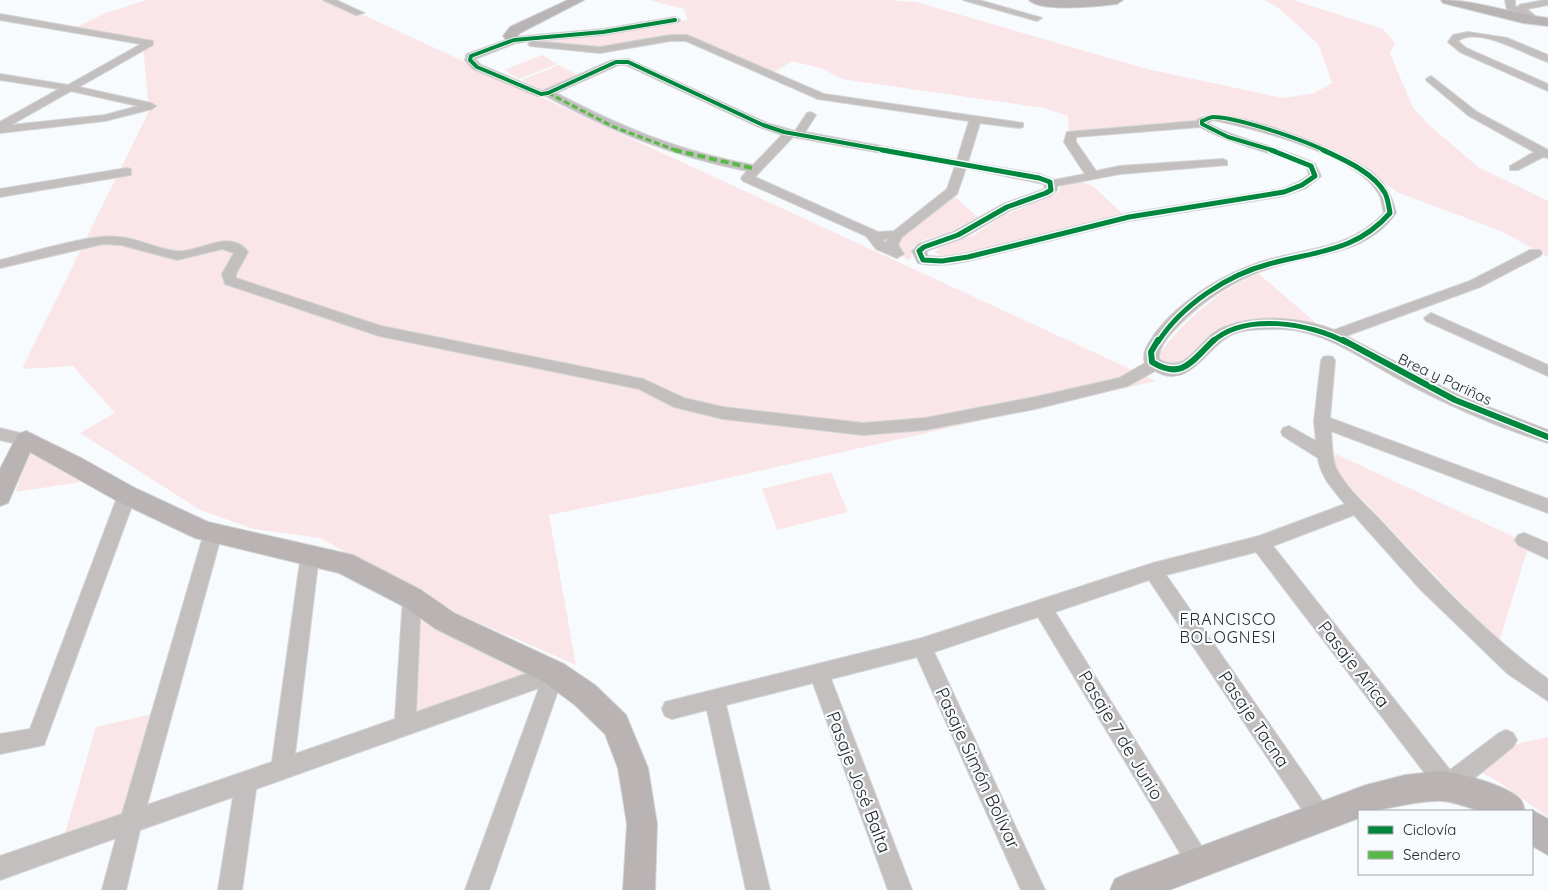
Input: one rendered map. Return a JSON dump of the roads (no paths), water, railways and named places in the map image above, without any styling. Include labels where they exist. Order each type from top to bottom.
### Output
[{"type":"street","points":[[328,0],[359,13]]},
{"type":"street","points":[[578,0],[515,30],[510,36],[514,40],[555,48],[600,50],[670,38],[687,38],[822,97],[1019,125]]},
{"type":"street","points":[[968,0],[1037,18]]},
{"type":"street","points":[[1035,0],[1072,4],[1116,0]]},
{"type":"street","points":[[1447,0],[1535,18]]},
{"type":"street","points":[[1510,0],[1510,8],[1535,18]]},
{"type":"street","points":[[1535,18],[1522,8],[1527,5],[1548,2]]},
{"type":"street","points":[[0,128],[150,43],[1,18]]},
{"type":"street","points":[[675,20],[602,32],[514,40],[471,56],[470,60],[477,67],[541,94],[548,93],[621,61],[763,125],[794,134],[1039,178],[1050,184],[1120,170],[1222,163]]},
{"type":"street","points":[[1548,59],[1524,46],[1479,36],[1456,37],[1453,42],[1472,54],[1548,88]]},
{"type":"street","points":[[1472,54],[1524,46]]},
{"type":"street","points":[[0,78],[70,88],[151,106],[105,118],[0,128]]},
{"type":"street","points":[[1431,79],[1460,105],[1545,154]]},
{"type":"street","points":[[548,93],[624,132],[657,144],[727,164],[752,174],[870,234],[881,237],[897,235]]},
{"type":"street","points":[[752,174],[812,115]]},
{"type":"street","points":[[0,264],[103,240],[120,241],[177,256],[222,245],[236,248],[241,252],[229,274],[230,281],[379,331],[643,384],[680,402],[722,413],[863,429],[926,424],[1035,403],[1123,382],[1155,364],[1150,356],[1151,352],[1167,327],[1178,315],[1200,299],[1256,268],[1357,241],[1374,232],[1390,213],[1389,196],[1375,180],[1355,166],[1324,150],[1278,133],[1232,121],[1212,117],[1205,118],[1202,124]]},
{"type":"street","points":[[870,234],[882,246],[897,254],[891,245],[897,235],[953,192],[963,165],[975,120]]},
{"type":"street","points":[[1050,184],[1050,190],[1046,193],[1007,207],[958,235],[924,247],[919,251],[920,256],[923,260],[942,261],[968,256],[1129,217],[1205,203],[1284,192],[1302,185],[1315,176],[1311,166],[1301,160],[1216,132],[1202,124],[1070,134],[1070,142],[1092,175]]},
{"type":"street","points":[[1514,168],[1545,154]]},
{"type":"street","points":[[0,193],[126,172]]},
{"type":"street","points":[[1335,336],[1475,284],[1535,253]]},
{"type":"street","points":[[1431,318],[1548,371]]},
{"type":"street","name":"Brea y Pariñas","points":[[1155,364],[1171,370],[1185,367],[1199,356],[1219,334],[1234,328],[1277,325],[1304,326],[1335,336],[1444,395],[1548,438]]},
{"type":"street","points":[[1328,361],[1322,421],[1327,465],[1334,478],[1357,508],[1427,583],[1515,666],[1548,690]]},
{"type":"street","points":[[1322,421],[1548,506]]},
{"type":"street","points":[[1289,432],[1326,455]]},
{"type":"street","points":[[0,434],[26,440],[75,464],[127,495],[204,531],[344,563],[412,598],[445,621],[554,673],[603,710],[616,725],[630,759],[642,824],[639,890]]},
{"type":"street","points":[[0,496],[26,440]]},
{"type":"street","points":[[0,744],[38,738],[127,495]]},
{"type":"street","points":[[672,709],[819,674],[922,646],[1153,571],[1260,543],[1357,508]]},
{"type":"street","points":[[114,890],[131,822],[213,533]]},
{"type":"street","points":[[1524,540],[1548,551]]},
{"type":"street","name":"Pasaje Arica","points":[[1260,543],[1448,785]]},
{"type":"street","points":[[282,769],[310,555]]},
{"type":"street","name":"Pasaje Tacna","points":[[1153,571],[1321,818]]},
{"type":"street","points":[[405,725],[412,598]]},
{"type":"street","name":"Pasaje 7 de Junio","points":[[1042,607],[1199,863]]},
{"type":"street","name":"Pasaje Simón Bolívar","points":[[922,646],[1034,890]]},
{"type":"street","points":[[0,868],[554,673]]},
{"type":"street","points":[[477,890],[554,673]]},
{"type":"street","name":"Pasaje José Balta","points":[[819,674],[900,890]]},
{"type":"street","points":[[715,700],[758,890]]},
{"type":"street","points":[[1448,785],[1506,740]]},
{"type":"street","points":[[230,890],[246,782]]},
{"type":"street","points":[[1126,890],[1401,789],[1448,785],[1471,792],[1508,810]]},
{"type":"street","points":[[1533,827],[1548,840]]},
{"type":"district","name":"FRANCISCO BOLOGNESI","points":[[1228,628]]}]
